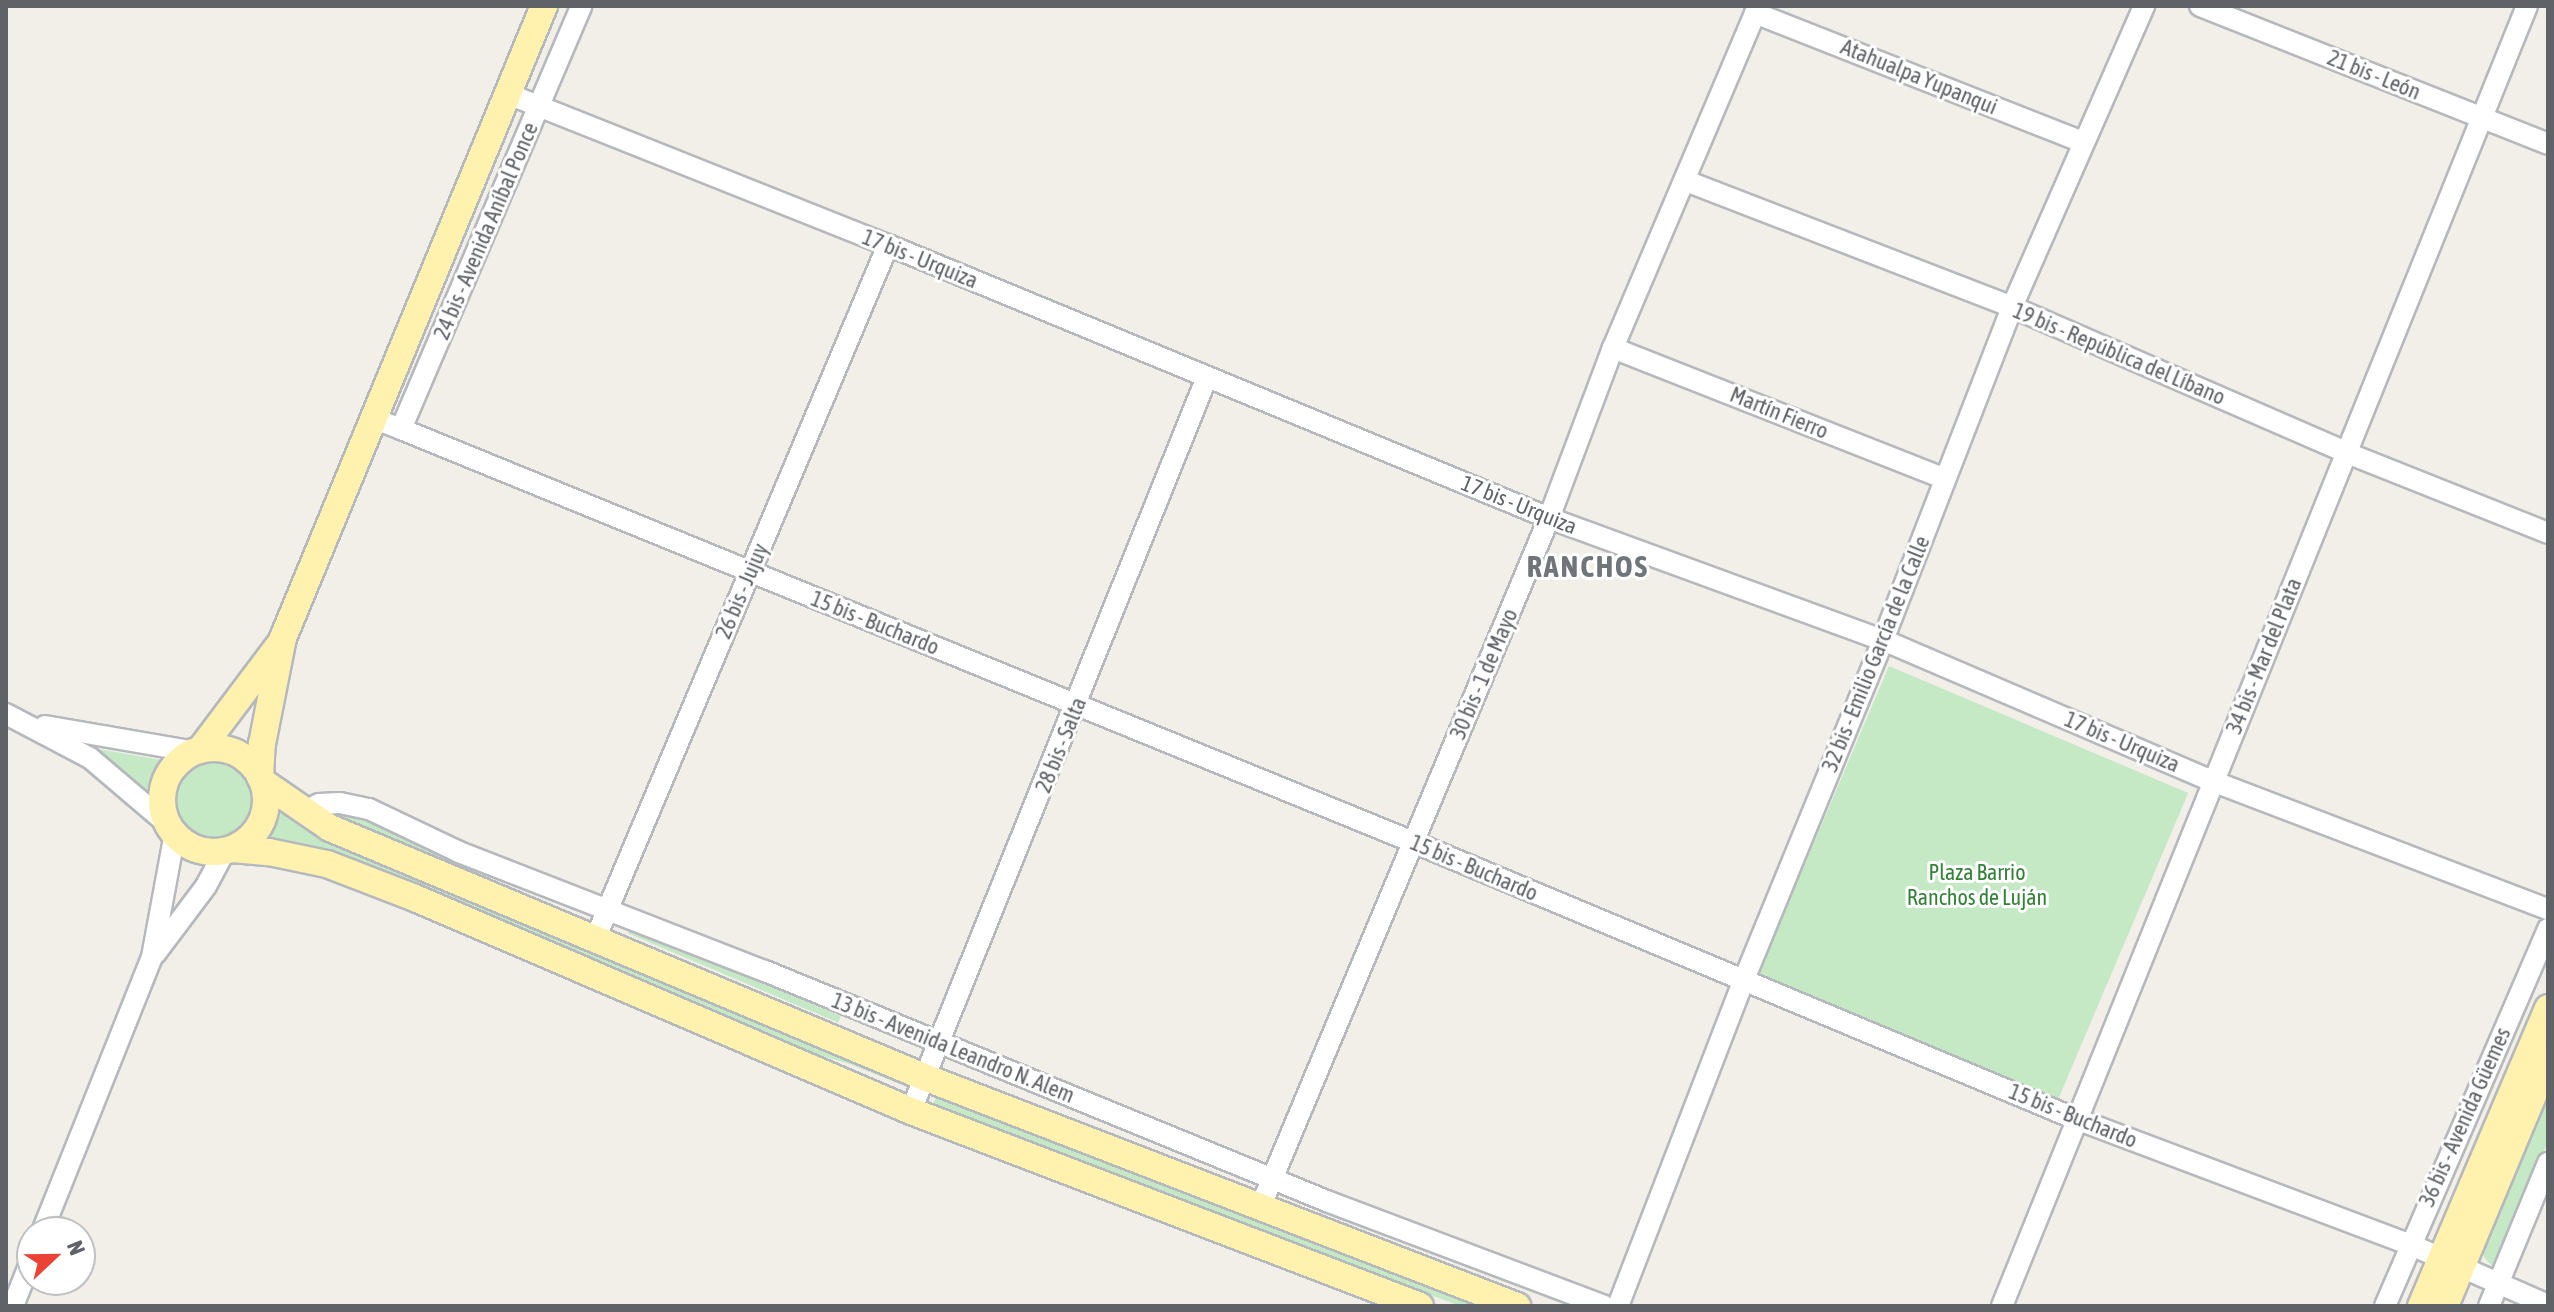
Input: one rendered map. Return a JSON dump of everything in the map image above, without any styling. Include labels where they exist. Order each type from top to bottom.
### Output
[{"type":"main road","name":"24 bis - Avenida Aníbal Ponce","points":[[262,780],[262,744],[283,638],[544,6]]},
{"type":"main road","name":"24 bis - Avenida Aníbal Ponce","points":[[198,751],[283,638]]},
{"type":"main road","points":[[228,850],[246,841],[264,815],[262,780],[252,765],[236,752],[215,748],[198,751],[171,771],[162,801],[173,830],[199,850],[269,852],[327,864],[415,898],[911,1111],[1420,1306]]},
{"type":"main road","name":"13 bis - Avenida Leandro N. Alem","points":[[262,780],[302,812],[330,828],[924,1077],[1517,1306]]},
{"type":"main road","name":"36 bis - Avenida Güemes","points":[[2445,1306],[2450,1262],[2548,1008]]},
{"type":"main road","name":"36 bis - Avenida Güemes","points":[[2421,1306],[2450,1262],[2548,1060]]},
{"type":"street","name":"24 bis - Avenida Aníbal Ponce","points":[[401,429],[581,6]]},
{"type":"street","name":"32 bis - Emilio García de la Calle","points":[[1618,1306],[1743,982],[1883,640],[2012,307],[2144,6]]},
{"type":"street","name":"21 bis - León","points":[[2200,6],[2548,144]]},
{"type":"street","name":"34 bis - Mar del Plata","points":[[2002,1306],[2527,6]]},
{"type":"street","name":"Atahualpa Yupanqui","points":[[1756,9],[2083,142]]},
{"type":"street","name":"30 bis - 1 de Mayo","points":[[1260,1208],[1549,518],[1613,348],[1756,9]]},
{"type":"street","name":"17 bis - Urquiza","points":[[508,94],[888,245],[1549,518],[1883,640],[2212,781],[2548,909]]},
{"type":"street","name":"19 bis - República del Líbano","points":[[1686,181],[2012,307],[2347,453],[2548,533]]},
{"type":"street","name":"26 bis - Jujuy","points":[[596,937],[888,245]]},
{"type":"street","name":"Martín Fierro","points":[[1613,348],[1945,479]]},
{"type":"street","name":"28 bis - Salta","points":[[911,1111],[1078,704],[1207,377]]},
{"type":"street","points":[[375,419],[401,429]]},
{"type":"street","name":"15 bis - Buchardo","points":[[401,429],[1078,704],[2076,1119],[2409,1244],[2548,1305]]},
{"type":"street","points":[[6,714],[90,758],[173,830],[152,957],[48,1216]]},
{"type":"street","points":[[26,722],[139,745],[198,751]]},
{"type":"street","name":"13 bis - Avenida Leandro N. Alem","points":[[302,812],[319,804],[340,803],[369,809],[459,852],[938,1042],[1272,1179],[1604,1306]]},
{"type":"street","points":[[152,957],[206,886],[228,850]]},
{"type":"street","name":"36 bis - Avenida Güemes","points":[[2385,1306],[2409,1244],[2548,929]]},
{"type":"street","points":[[2489,1306],[2548,1163]]},
{"type":"green space","name":"Plaza Barrio Ranchos de Luján","points":[[1889,666],[2188,793],[2058,1100],[1758,973]]},
{"type":"green space","points":[[93,748],[161,760],[147,790]]},
{"type":"green space","points":[[215,760],[231,763],[244,772],[253,785],[256,801],[253,817],[244,830],[231,839],[215,842],[199,839],[186,830],[177,817],[174,801],[177,785],[186,772],[199,763]]},
{"type":"green space","points":[[282,811],[322,836],[909,1080],[907,1087],[850,1064],[791,1047],[319,849],[268,840]]},
{"type":"green space","points":[[328,811],[347,813],[398,832],[438,850],[443,859]]},
{"type":"green space","points":[[631,927],[841,1016],[838,1023],[628,933]]},
{"type":"green space","points":[[2548,1089],[2548,1141],[2501,1257],[2492,1266],[2484,1257],[2482,1241]]},
{"type":"green space","points":[[937,1094],[1487,1306],[1460,1306],[932,1107]]},
{"type":"district","name":"RANCHOS","points":[[1588,566]]}]
